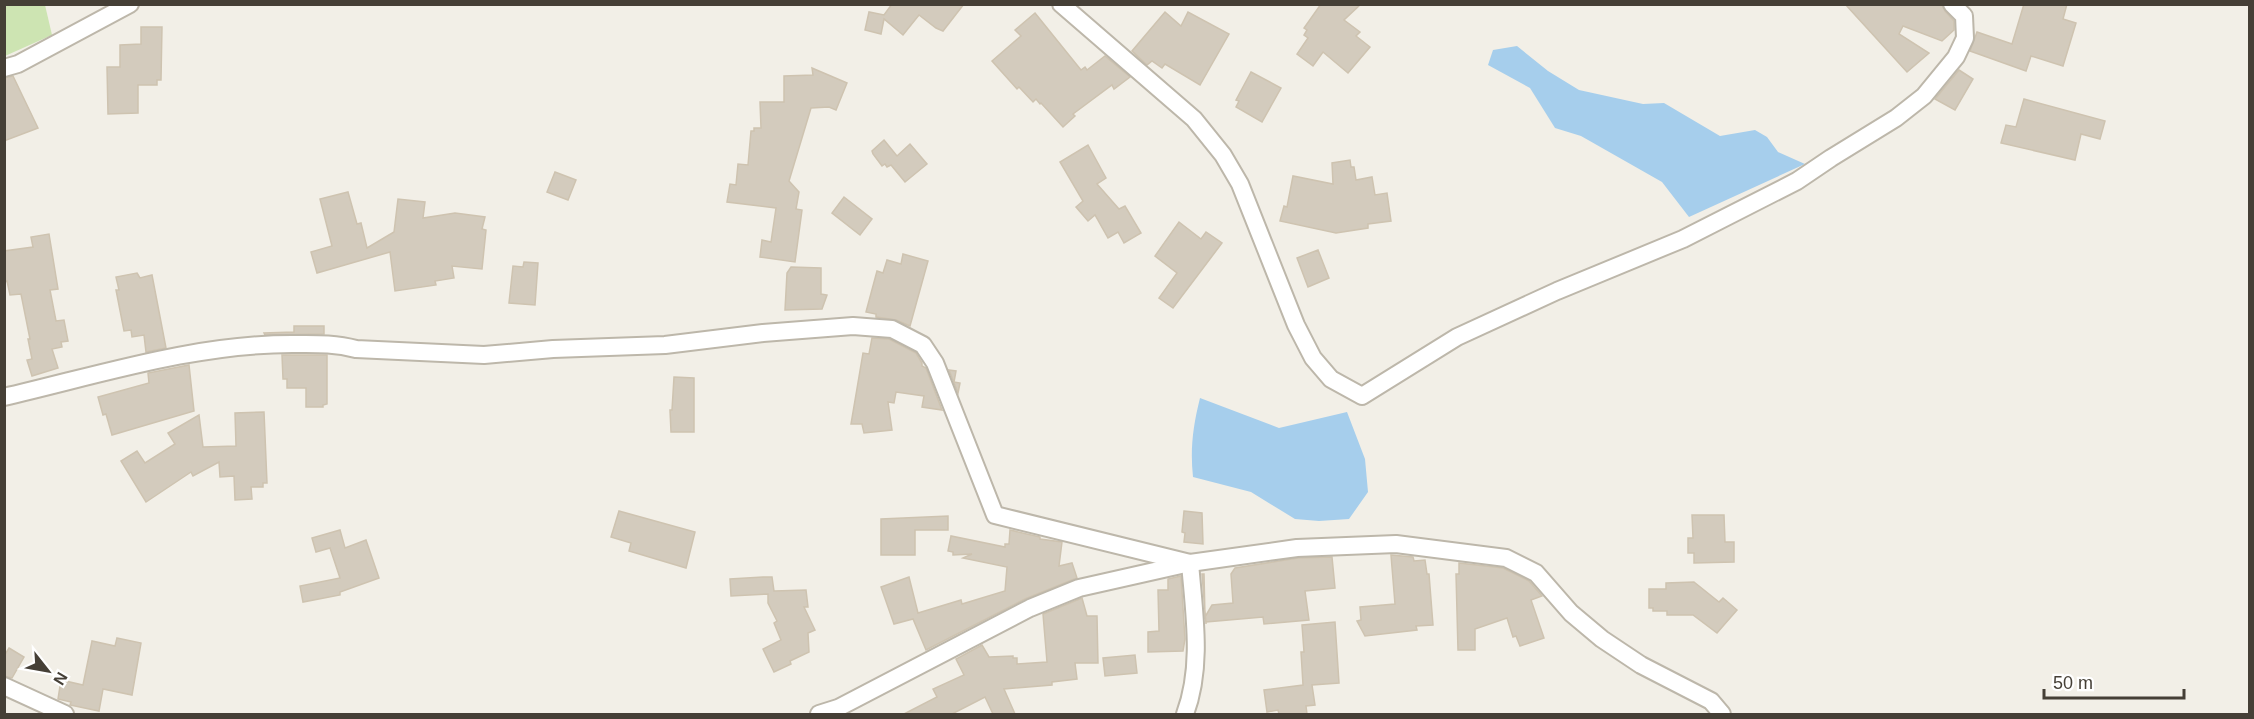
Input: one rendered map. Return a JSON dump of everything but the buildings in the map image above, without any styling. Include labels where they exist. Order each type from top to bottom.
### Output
[{"type":"street","points":[[4,68],[18,64],[130,4]]},
{"type":"street","points":[[1061,4],[1194,119],[1223,155],[1240,184],[1296,325],[1313,358],[1330,379],[1362,396],[1457,337],[1557,291],[1683,239],[1797,181],[1896,118],[1924,96],[1956,57],[1965,38],[1964,16],[1952,4]]},
{"type":"street","points":[[4,397],[197,351],[257,344],[338,344],[356,349],[484,355],[553,349],[665,345],[764,333],[853,326],[892,329],[923,345],[935,363],[995,515],[1190,563]]},
{"type":"street","points":[[819,714],[838,708],[1030,608],[1079,588],[1190,563],[1296,548],[1396,544],[1506,558],[1536,573],[1571,613],[1602,639],[1641,665],[1711,701],[1722,714]]},
{"type":"street","points":[[1185,714],[1191,700],[1197,642],[1190,563]]},
{"type":"street","points":[[4,686],[64,714]]},
{"type":"green space","points":[[5,4],[45,5],[52,35],[5,56]]},
{"type":"water","points":[[1517,46],[1548,71],[1579,90],[1643,104],[1664,103],[1720,136],[1755,130],[1767,137],[1778,152],[1805,164],[1689,217],[1662,182],[1581,136],[1555,128],[1530,88],[1488,65],[1493,50]]},
{"type":"water","points":[[1200,398],[1279,428],[1347,412],[1365,459],[1368,492],[1349,519],[1319,521],[1295,519],[1251,492],[1193,477],[1193,438]]}]
